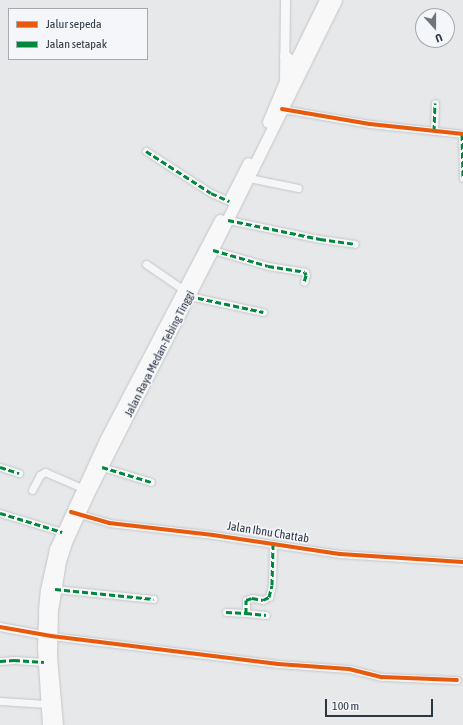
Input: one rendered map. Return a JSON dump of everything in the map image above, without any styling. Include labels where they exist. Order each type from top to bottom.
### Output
[{"type":"highway","name":"Jalan Raya Medan-Tebing Tinggi","points":[[48,725],[44,662],[47,635],[60,561],[82,488],[106,438],[186,293],[213,250],[249,178],[282,109],[296,60],[325,0]]},
{"type":"highway","name":"Jalan Raya Medan-Tebing Tinggi","points":[[57,725],[47,635],[46,590],[55,549],[62,532],[102,467],[273,110],[336,0]]},
{"type":"highway","points":[[284,56],[290,60],[296,60]]},
{"type":"main road","points":[[284,0],[284,56],[288,86]]},
{"type":"street","points":[[434,130],[435,103]]},
{"type":"street","points":[[282,109],[370,124],[463,134],[463,178]]},
{"type":"street","points":[[146,151],[211,193],[229,201]]},
{"type":"street","points":[[249,178],[298,188]]},
{"type":"street","points":[[228,220],[320,239],[355,244]]},
{"type":"street","points":[[213,250],[268,266],[304,272],[306,275],[304,282]]},
{"type":"street","points":[[146,264],[186,293],[263,312]]},
{"type":"street","points":[[0,467],[19,473]]},
{"type":"street","points":[[102,467],[151,482]]},
{"type":"street","points":[[32,490],[40,475],[45,472],[82,488]]},
{"type":"street","points":[[0,513],[62,532]]},
{"type":"street","name":"Jalan Ibnu Chattab","points":[[75,513],[110,523],[213,535],[340,554],[463,562]]},
{"type":"street","points":[[246,613],[246,600],[252,598],[267,599],[269,597],[272,585],[273,545]]},
{"type":"street","points":[[55,590],[153,599]]},
{"type":"street","points":[[226,612],[266,615]]},
{"type":"street","points":[[0,627],[47,635],[278,664],[349,669],[382,678],[457,680]]},
{"type":"street","points":[[0,661],[14,660],[44,662]]},
{"type":"street","points":[[0,701],[47,704]]},
{"type":"marked path","points":[[434,131],[435,103]]},
{"type":"marked path","points":[[462,134],[463,178]]},
{"type":"marked path","points":[[146,151],[211,193],[229,201]]},
{"type":"marked path","points":[[228,220],[320,239],[355,244]]},
{"type":"marked path","points":[[213,250],[268,266],[305,272],[306,275],[304,282]]},
{"type":"marked path","points":[[189,296],[263,312]]},
{"type":"marked path","points":[[0,467],[19,473]]},
{"type":"marked path","points":[[102,467],[151,482]]},
{"type":"marked path","points":[[0,513],[62,532]]},
{"type":"marked path","points":[[226,612],[246,613],[246,600],[252,598],[263,600],[269,597],[272,585],[273,545]]},
{"type":"marked path","points":[[55,589],[153,599]]},
{"type":"marked path","points":[[246,613],[266,615]]},
{"type":"marked path","points":[[0,661],[14,660],[44,662]]},
{"type":"cycle path","points":[[282,109],[370,124],[463,134]]},
{"type":"cycle path","points":[[71,512],[109,523],[213,535],[340,554],[463,562]]},
{"type":"cycle path","points":[[0,627],[51,636],[278,664],[349,669],[382,677],[457,680]]}]
